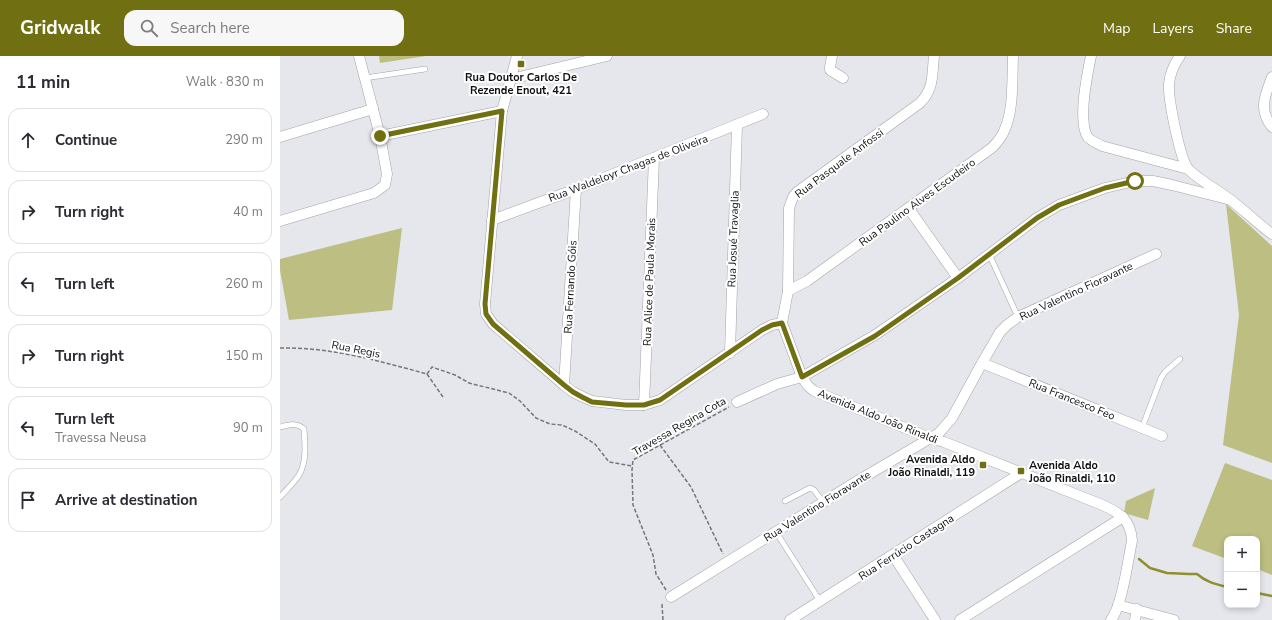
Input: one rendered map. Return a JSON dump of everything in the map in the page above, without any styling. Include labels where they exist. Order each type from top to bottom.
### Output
[{"type":"street","points":[[280,221],[374,193],[385,186],[387,174],[380,136],[359,56]]},
{"type":"street","points":[[517,56],[502,111],[492,220],[485,304],[486,314],[493,324],[573,392],[592,402],[644,405],[660,400],[769,326],[782,323],[788,291]]},
{"type":"street","points":[[511,79],[607,56]]},
{"type":"street","points":[[832,56],[830,70],[843,78]]},
{"type":"street","name":"Rua Pasquale Anfossi","points":[[788,291],[789,208],[793,197],[801,189],[920,103],[929,93],[934,56]]},
{"type":"street","name":"Rua Paulino Alves Escudeiro","points":[[788,291],[813,276],[909,209],[993,146],[1000,138],[1006,126],[1010,105],[1013,56]]},
{"type":"street","points":[[1091,56],[1085,80],[1083,118],[1087,137],[1093,142],[1102,146],[1188,169],[1231,200],[1272,234]]},
{"type":"street","points":[[1180,56],[1172,71],[1169,83],[1169,95],[1180,148],[1188,169]]},
{"type":"street","points":[[1272,77],[1265,97],[1263,110],[1272,127]]},
{"type":"street","points":[[280,137],[373,109]]},
{"type":"street","points":[[380,136],[502,111]]},
{"type":"street","name":"Rua Waldeloyr Chagas de Oliveira","points":[[492,220],[576,189],[763,114]]},
{"type":"street","name":"Rua Josué Travaglia","points":[[730,353],[737,125]]},
{"type":"street","name":"Rua Alice de Paula Morais","points":[[644,405],[654,158]]},
{"type":"street","points":[[738,402],[777,384],[802,377],[875,336],[958,278],[1037,218],[1059,205],[1105,188],[1135,181],[1153,181],[1231,200]]},
{"type":"street","name":"Rua Fernando Góis","points":[[564,385],[576,189]]},
{"type":"street","points":[[909,209],[958,278]]},
{"type":"street","name":"Rua Valentino Fioravante","points":[[671,597],[823,502],[939,433],[952,418],[1000,332],[1007,324],[1018,317],[1156,254]]},
{"type":"street","name":"Avenida Aldo João Rinaldi","points":[[782,323],[802,377],[808,386],[823,395],[1100,504],[1123,517]]},
{"type":"street","name":"Rua Francesco Feo","points":[[982,363],[1162,436]]},
{"type":"street","name":"Rua Ferrúcio Castagna","points":[[790,620],[1021,473]]},
{"type":"street","points":[[960,620],[1123,517],[1132,532],[1132,541],[1118,605],[1111,620]]},
{"type":"street","points":[[893,555],[935,620]]},
{"type":"street","points":[[1118,605],[1174,620]]},
{"type":"street","points":[[1135,620],[1137,610]]},
{"type":"lane","points":[[365,78],[425,69]]},
{"type":"lane","points":[[989,254],[1018,317]]},
{"type":"lane","points":[[1142,428],[1161,378],[1165,372],[1180,359]]},
{"type":"lane","points":[[280,427],[297,424],[301,426],[304,429],[305,447],[303,465],[300,474],[280,497]]},
{"type":"lane","points":[[785,501],[810,488],[814,490],[823,502]]},
{"type":"lane","points":[[776,532],[820,601]]},
{"type":"path","name":"Rua Regis","points":[[280,348],[298,348],[335,352],[427,374]]},
{"type":"path","points":[[443,397],[427,374],[432,367],[455,374],[469,382],[509,393],[520,401],[536,418],[550,424],[562,425],[595,444],[609,462],[632,466],[634,505],[653,555],[656,574],[671,597],[662,605],[663,620]]},
{"type":"path","name":"Travessa Regina Cota","points":[[632,466],[633,460],[738,402]]},
{"type":"path","points":[[660,445],[692,487],[727,563]]},
{"type":"green space","points":[[379,56],[426,56],[380,63]]},
{"type":"green space","points":[[1226,204],[1272,246],[1272,463],[1223,445],[1239,315]]},
{"type":"green space","points":[[402,228],[392,310],[289,320],[280,270],[280,259]]},
{"type":"green space","points":[[1225,463],[1272,480],[1272,575],[1260,570],[1260,536],[1224,536],[1224,558],[1192,546]]},
{"type":"green space","points":[[1155,488],[1148,520],[1124,513],[1126,501]]},
{"type":"waterway","points":[[1139,559],[1150,568],[1167,573],[1197,574],[1207,581],[1224,586]]},
{"type":"waterway","points":[[1260,594],[1272,596]]},
{"type":"place","name":"Rua Doutor Carlos De Rezende Enout, 421","points":[[521,64]]},
{"type":"place","name":"Avenida Aldo João Rinaldi, 119","points":[[983,465]]},
{"type":"place","name":"Avenida Aldo João Rinaldi, 110","points":[[1021,471]]},
{"type":"route","points":[[380,136],[502,111],[485,304],[486,314],[493,324],[573,392],[592,402],[626,405],[644,405],[660,400],[762,330],[772,325],[782,323],[802,377],[875,336],[958,278],[1037,218],[1059,205],[1105,188],[1135,181]]}]
